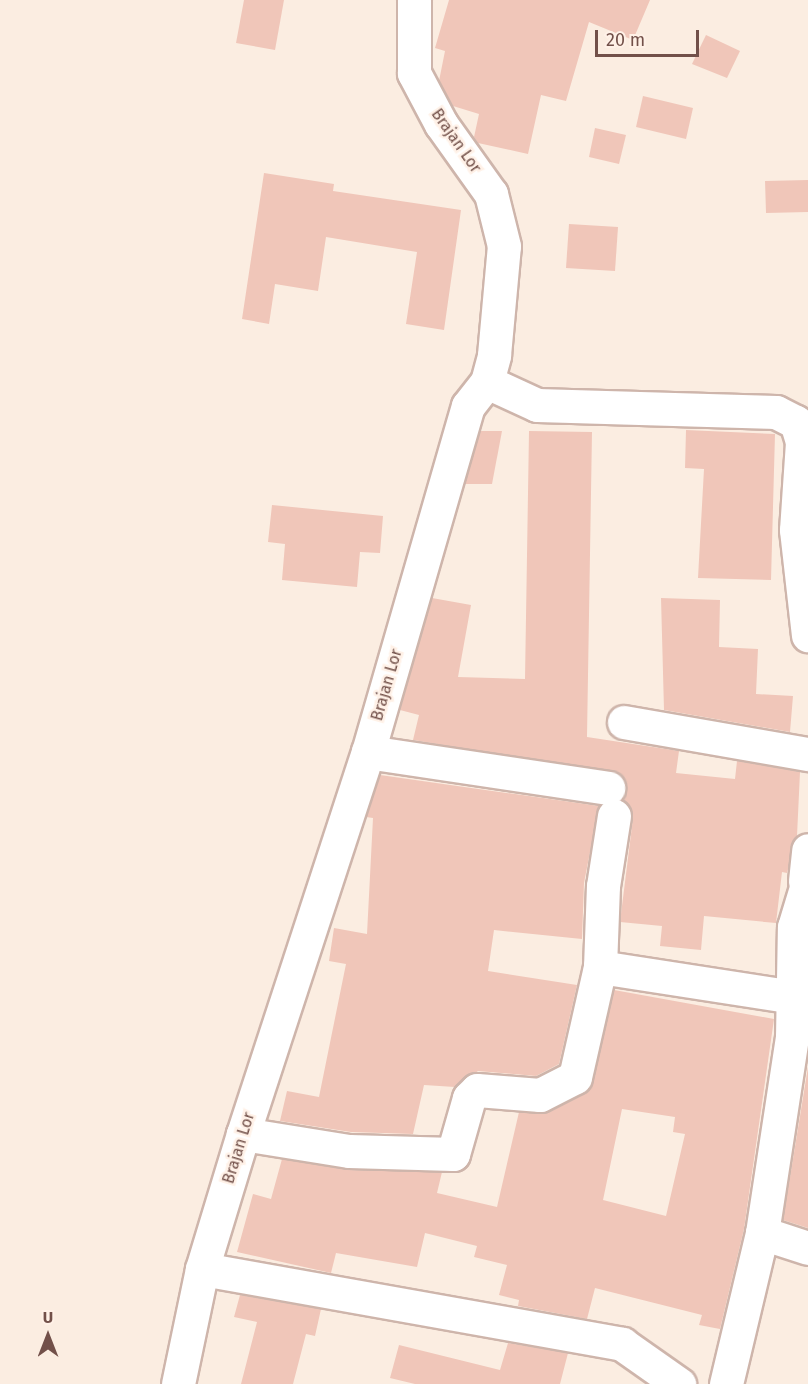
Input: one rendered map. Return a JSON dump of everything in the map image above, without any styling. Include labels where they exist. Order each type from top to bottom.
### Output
[{"type":"street","name":"Brajan Lor","points":[[178,1384],[202,1269],[243,1134],[368,752],[468,406],[487,382],[504,246],[491,194],[441,124],[414,73],[414,0]]},
{"type":"street","points":[[487,382],[537,405],[776,412],[796,422],[802,442],[797,541],[808,635]]},
{"type":"street","points":[[624,722],[808,754]]},
{"type":"street","points":[[243,1134],[349,1151],[453,1154],[469,1098],[477,1090],[540,1095],[575,1077],[600,967],[603,886],[611,802],[368,752]]},
{"type":"street","points":[[726,1384],[762,1233],[794,998],[794,927],[807,871]]},
{"type":"street","points":[[600,967],[794,998]]},
{"type":"street","points":[[762,1233],[808,1248]]},
{"type":"street","points":[[202,1269],[621,1344],[679,1384]]},
{"type":"building","points":[[244,0],[284,0],[275,50],[236,43]]},
{"type":"building","points":[[449,0],[650,0],[633,40],[589,22],[566,101],[541,95],[528,154],[478,143],[474,137],[479,114],[453,106],[439,81],[445,51],[435,48]]},
{"type":"building","points":[[706,35],[740,51],[727,78],[692,64]]},
{"type":"building","points":[[643,96],[693,108],[686,139],[636,127]]},
{"type":"building","points":[[595,128],[626,135],[619,164],[589,157]]},
{"type":"building","points":[[264,173],[334,184],[333,191],[461,210],[444,330],[406,324],[417,252],[326,237],[318,291],[275,284],[269,324],[242,319]]},
{"type":"building","points":[[808,180],[808,212],[766,213],[765,181]]},
{"type":"building","points":[[569,224],[618,227],[615,271],[566,268]]},
{"type":"building","points":[[686,430],[775,434],[771,580],[698,578],[704,469],[685,468]]},
{"type":"building","points":[[480,431],[502,431],[492,484],[465,484]]},
{"type":"building","points":[[529,431],[592,432],[587,737],[679,751],[676,773],[735,779],[737,761],[800,772],[797,836],[787,873],[782,872],[776,923],[704,916],[701,950],[660,946],[662,926],[620,922],[633,818],[622,800],[627,790],[620,774],[413,740],[419,715],[400,710],[432,598],[471,605],[458,677],[525,679]]},
{"type":"building","points":[[272,505],[383,516],[380,553],[360,552],[357,587],[282,580],[285,544],[268,542]]},
{"type":"building","points":[[661,598],[720,600],[719,647],[758,649],[756,694],[793,696],[790,732],[664,710]]},
{"type":"building","points":[[380,775],[599,806],[584,883],[582,939],[494,930],[488,971],[577,985],[559,1064],[536,1076],[478,1071],[455,1087],[424,1085],[413,1134],[351,1132],[280,1121],[287,1091],[319,1097],[346,964],[329,961],[334,928],[367,934],[373,818],[366,817]]},
{"type":"building","points":[[614,990],[774,1019],[744,1229],[720,1329],[699,1325],[702,1315],[595,1288],[587,1319],[518,1306],[519,1300],[499,1295],[507,1265],[474,1257],[477,1246],[425,1233],[417,1267],[336,1253],[331,1273],[237,1252],[253,1194],[271,1199],[282,1159],[348,1170],[442,1172],[437,1193],[497,1207],[519,1112],[549,1112],[590,1088]],"holes":[[[622,1109],[675,1117],[673,1132],[685,1134],[666,1216],[603,1200]]]},
{"type":"building","points":[[808,1067],[808,1228],[783,1220]]},
{"type":"building","points":[[240,1295],[321,1309],[315,1336],[306,1334],[293,1384],[241,1384],[257,1322],[234,1317]]},
{"type":"building","points":[[508,1343],[568,1353],[560,1384],[415,1384],[390,1378],[399,1345],[500,1370]]}]
